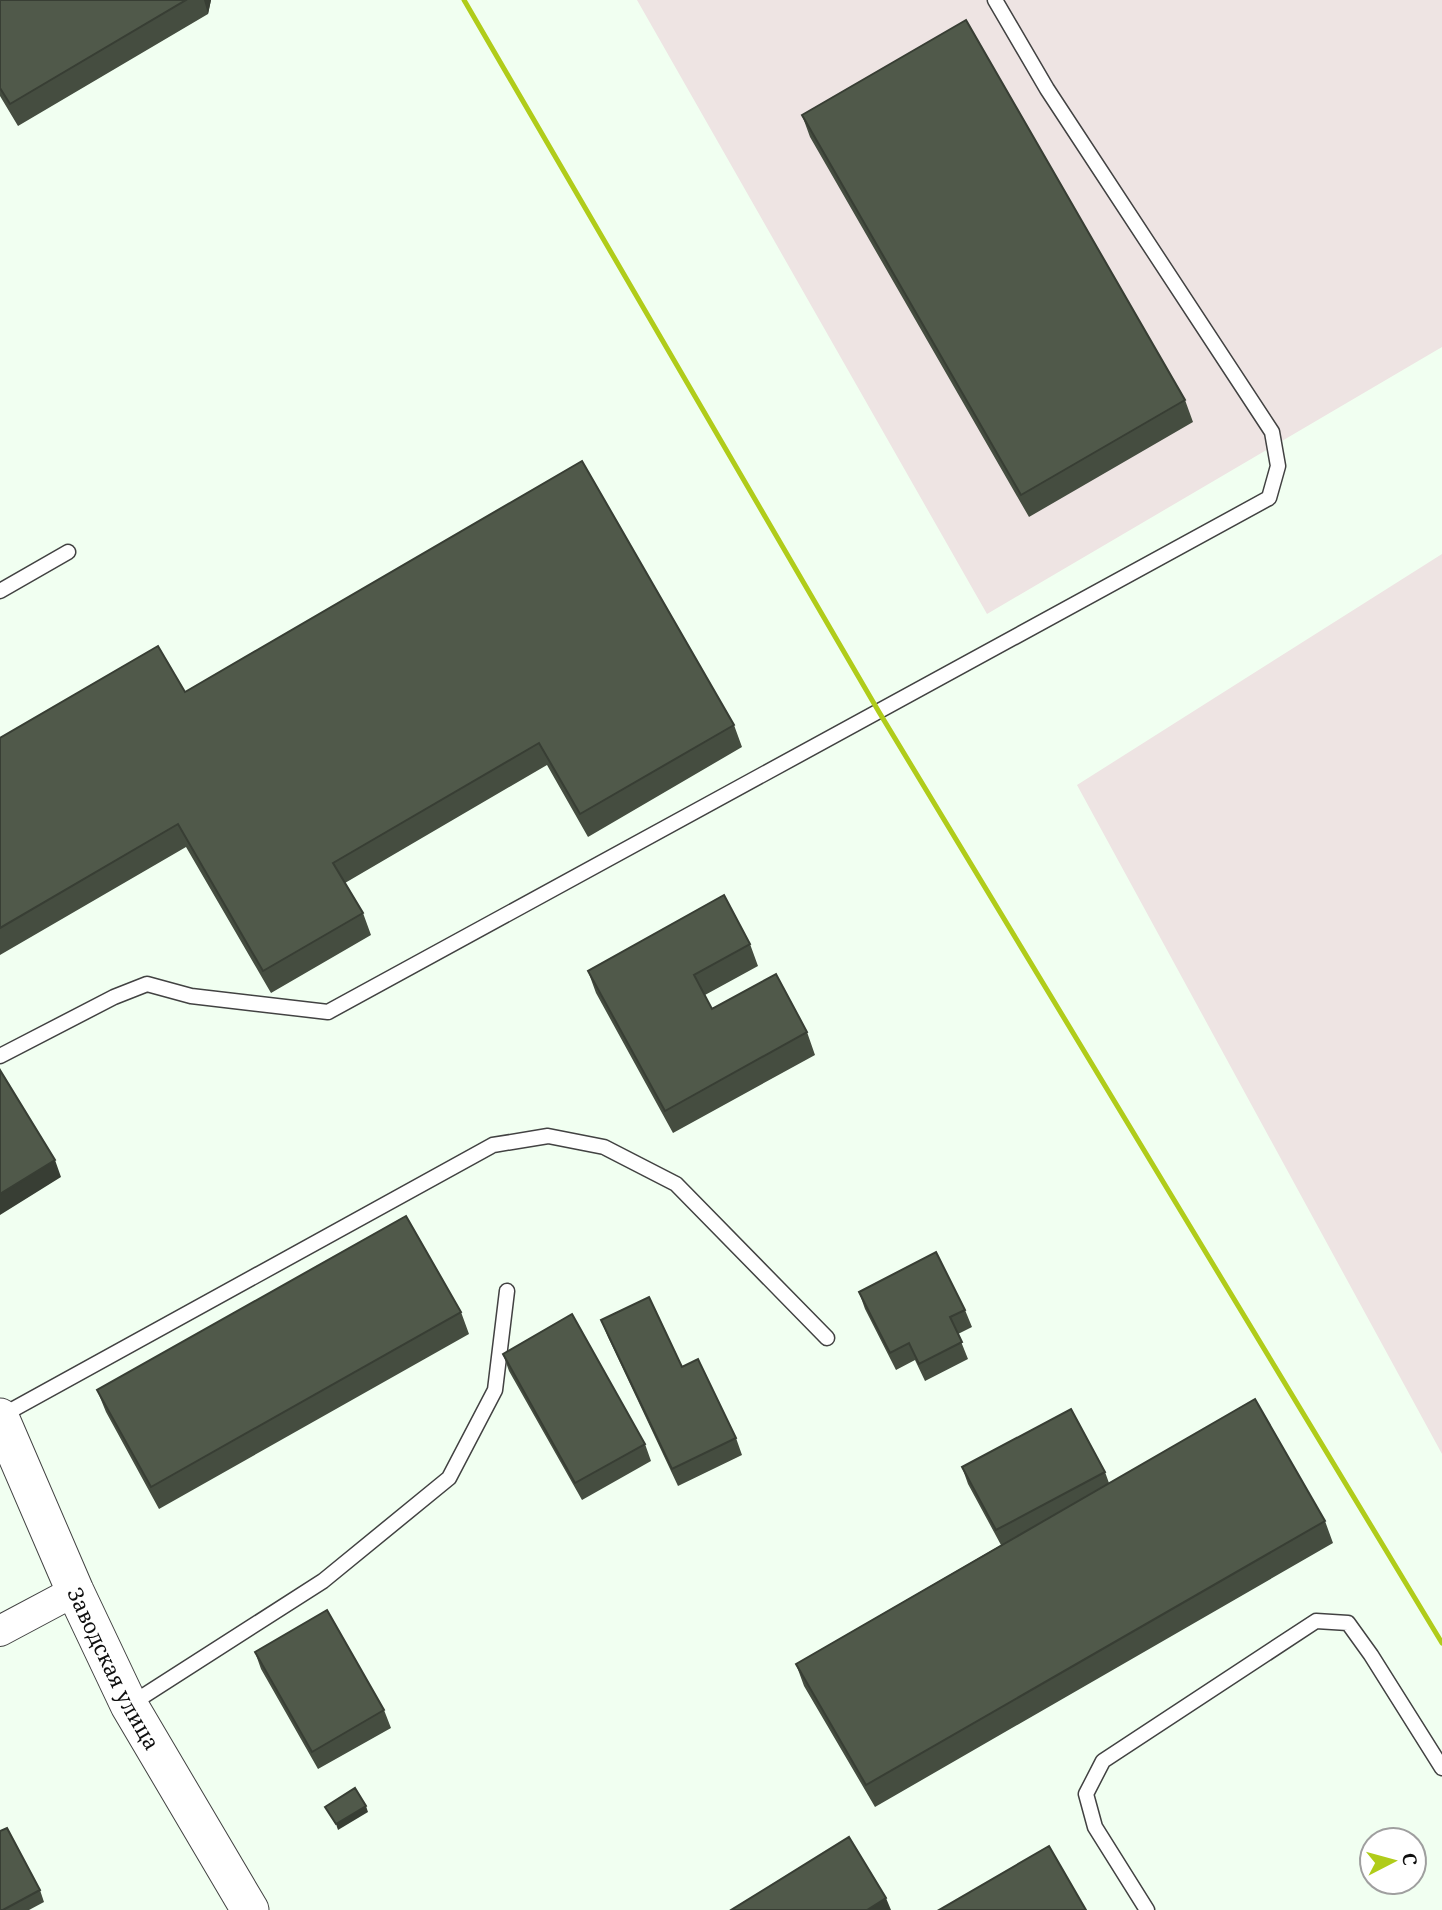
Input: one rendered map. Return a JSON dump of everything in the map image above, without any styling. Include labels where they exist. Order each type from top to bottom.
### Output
[{"type":"street","name":"Заводская улица","points":[[0,1417],[75,1591],[130,1705],[248,1909]]},
{"type":"street","points":[[0,1631],[75,1591]]},
{"type":"lane","points":[[0,1056],[114,997],[146,984],[191,996],[328,1012],[1269,498],[1278,466],[1272,432],[1047,89],[996,0]]},
{"type":"lane","points":[[0,591],[68,552]]},
{"type":"lane","points":[[0,1417],[493,1145],[548,1136],[604,1147],[676,1184],[827,1338]]},
{"type":"lane","points":[[130,1705],[323,1581],[449,1478],[495,1390],[507,1291]]},
{"type":"lane","points":[[1147,1910],[1095,1827],[1086,1794],[1103,1760],[1316,1621],[1348,1623],[1442,1769]]},
{"type":"shaded area","points":[[637,0],[1442,0],[1442,347],[987,614]]},
{"type":"shaded area","points":[[1442,554],[1442,1454],[1077,785]]},
{"type":"building","points":[[0,0],[186,0],[10,104],[0,88]]},
{"type":"building","points":[[966,20],[1185,400],[1021,495],[802,115]]},
{"type":"building","points":[[582,461],[734,725],[580,814],[539,743],[333,863],[363,913],[263,971],[178,824],[0,928],[0,738],[158,646],[185,692]]},
{"type":"building","points":[[724,895],[750,944],[694,975],[712,1009],[776,974],[807,1032],[665,1111],[588,971]]},
{"type":"building","points":[[0,1070],[55,1160],[0,1194]]},
{"type":"building","points":[[406,1216],[461,1312],[151,1487],[97,1390]]},
{"type":"building","points":[[936,1252],[965,1310],[950,1317],[962,1342],[919,1364],[909,1343],[890,1353],[859,1292]]},
{"type":"building","points":[[649,1297],[682,1367],[698,1359],[736,1438],[672,1469],[601,1320]]},
{"type":"building","points":[[572,1314],[645,1444],[575,1483],[503,1354]]},
{"type":"building","points":[[1255,1399],[1325,1521],[866,1785],[796,1664]]},
{"type":"building","points":[[1071,1409],[1105,1472],[996,1530],[962,1467]]},
{"type":"building","points":[[327,1610],[384,1710],[312,1752],[255,1652]]},
{"type":"building","points":[[355,1788],[366,1806],[336,1824],[325,1807]]},
{"type":"building","points":[[7,1828],[40,1890],[0,1910],[0,1831]]},
{"type":"building","points":[[849,1837],[886,1898],[867,1910],[731,1910]]},
{"type":"building","points":[[1049,1846],[1086,1910],[939,1910]]},
{"type":"railway","points":[[464,0],[879,712],[1442,1643]]}]
